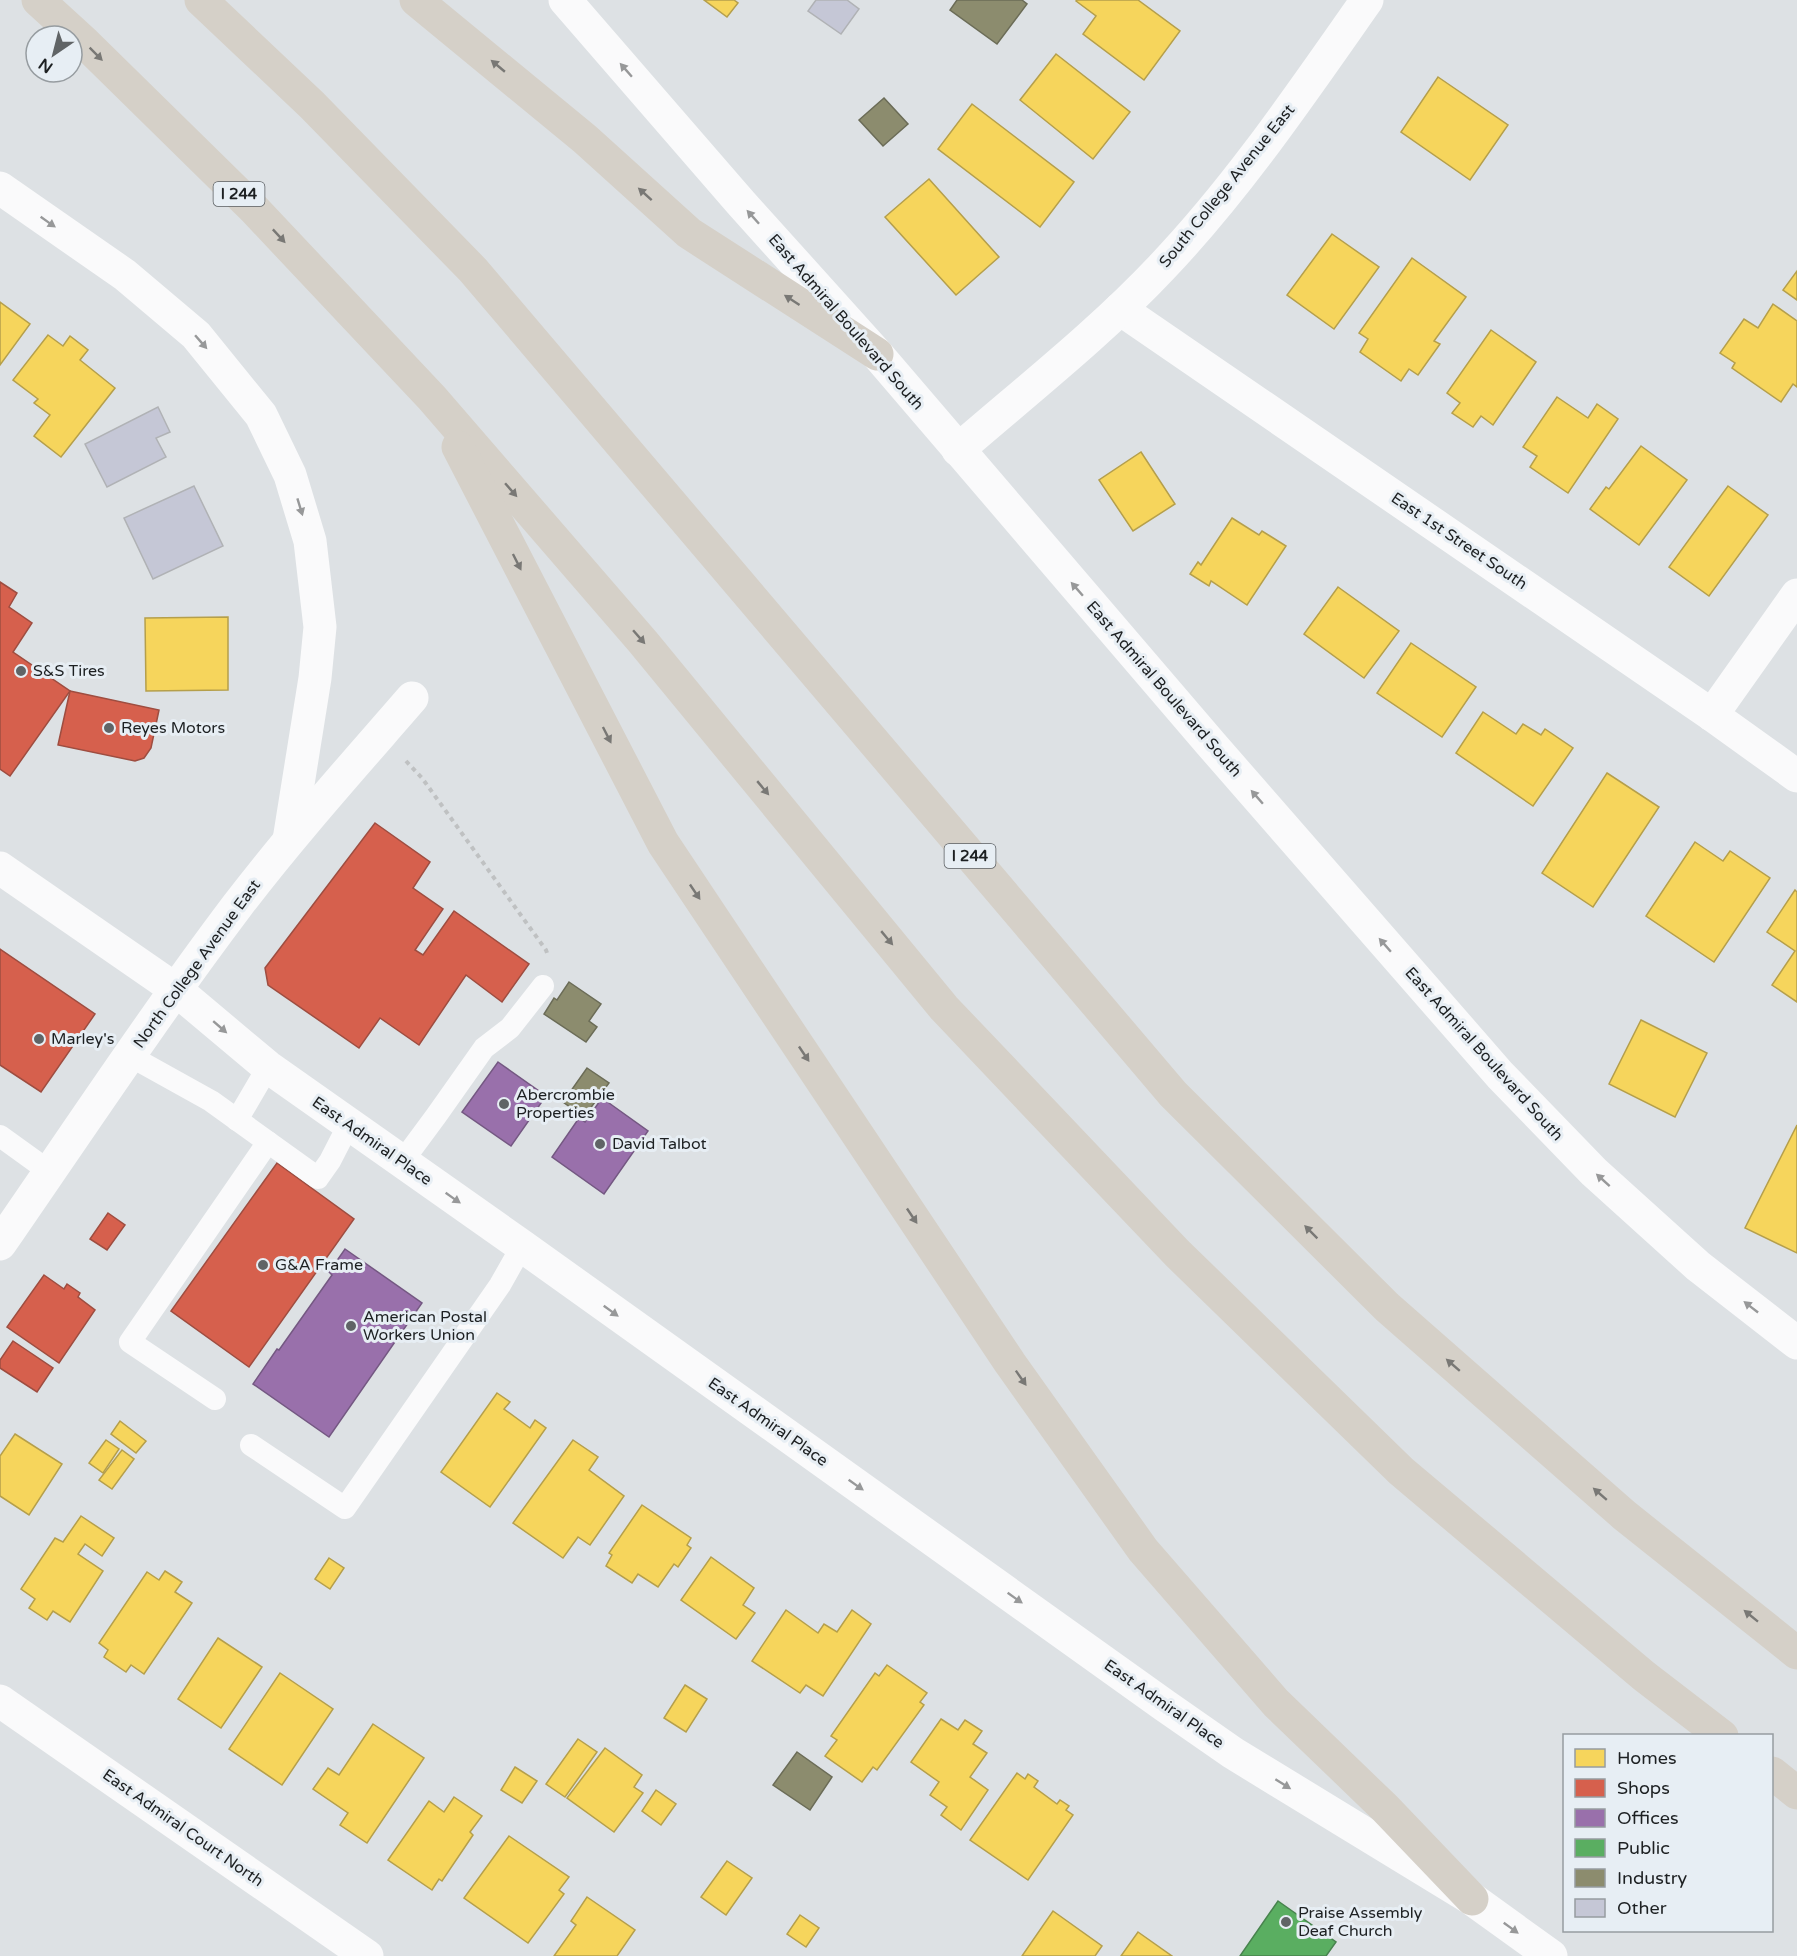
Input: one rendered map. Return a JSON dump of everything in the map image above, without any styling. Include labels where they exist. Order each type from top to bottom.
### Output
[{"type":"highway","name":"I 244","points":[[38,0],[254,209],[432,398],[643,642],[944,1008],[1177,1253],[1401,1471],[1644,1676],[1719,1734]]},
{"type":"highway","name":"I 244","points":[[201,0],[312,105],[473,270],[1173,1094],[1387,1307],[1624,1515],[1797,1653]]},
{"type":"highway","points":[[416,0],[585,139],[689,233],[877,354]]},
{"type":"highway","points":[[432,398],[663,843],[1010,1363],[1143,1550],[1276,1703],[1384,1808],[1472,1899]]},
{"type":"highway","points":[[1773,1774],[1797,1793]]},
{"type":"main road","name":"East Admiral Boulevard South","points":[[566,0],[741,203],[877,354],[1242,780],[1500,1075],[1593,1172],[1698,1266],[1797,1343]]},
{"type":"main road","name":"South College Avenue East","points":[[958,450],[1120,309],[1162,267],[1232,184],[1299,96],[1367,0]]},
{"type":"main road","points":[[0,188],[125,275],[196,336],[261,415],[290,475],[310,541],[320,627],[315,678],[289,840]]},
{"type":"main road","name":"East 1st Street South","points":[[1120,309],[1712,715],[1797,776]]},
{"type":"main road","points":[[1712,715],[1797,595]]},
{"type":"main road","name":"North College Avenue East","points":[[0,1244],[175,989],[289,840],[412,698]]},
{"type":"main road","name":"East Admiral Place","points":[[0,868],[175,989],[268,1067],[1233,1753],[1472,1899],[1551,1956]]},
{"type":"main road","name":"East Admiral Court North","points":[[0,1701],[367,1956]]},
{"type":"lane","points":[[402,1162],[484,1048],[510,1028],[543,986]]},
{"type":"lane","points":[[130,1056],[211,1101],[318,1178],[330,1161],[349,1124]]},
{"type":"lane","points":[[237,1120],[268,1067]]},
{"type":"lane","points":[[0,1136],[50,1172]]},
{"type":"lane","points":[[215,1399],[130,1342],[268,1142]]},
{"type":"lane","points":[[251,1445],[345,1508],[500,1285],[522,1246]]},
{"type":"path","points":[[381,733],[422,778],[546,950],[551,967],[548,980],[543,986]]},
{"type":"building: Homes","points":[[704,0],[734,0],[738,3],[727,17]]},
{"type":"building: Homes","points":[[1077,0],[1138,0],[1180,31],[1144,80],[1083,34],[1096,16]]},
{"type":"building: Homes","points":[[1056,54],[1130,112],[1093,159],[1020,100]]},
{"type":"building: Homes","points":[[1438,77],[1508,125],[1470,180],[1401,132]]},
{"type":"building: Homes","points":[[972,104],[1074,182],[1040,227],[938,149]]},
{"type":"building: Homes","points":[[929,179],[999,257],[956,295],[885,217]]},
{"type":"building: Homes","points":[[1332,234],[1379,267],[1334,329],[1287,295]]},
{"type":"building: Homes","points":[[1412,258],[1466,297],[1434,341],[1440,344],[1418,375],[1409,369],[1401,381],[1360,352],[1368,339],[1359,333]]},
{"type":"building: Homes","points":[[1797,271],[1797,300],[1783,290]]},
{"type":"building: Homes","points":[[0,302],[30,324],[0,365]]},
{"type":"building: Homes","points":[[1773,304],[1797,321],[1797,387],[1793,384],[1781,402],[1732,368],[1735,363],[1720,353],[1744,319],[1758,328]]},
{"type":"building: Homes","points":[[1491,330],[1536,362],[1493,425],[1481,416],[1473,427],[1452,413],[1460,403],[1447,393]]},
{"type":"building: Homes","points":[[48,335],[63,346],[70,336],[88,350],[80,360],[115,388],[61,457],[34,436],[50,415],[34,403],[38,399],[13,380]]},
{"type":"building: Homes","points":[[1557,397],[1588,418],[1597,404],[1618,419],[1568,493],[1530,467],[1537,456],[1523,447]]},
{"type":"building: Homes","points":[[1641,446],[1687,480],[1639,545],[1590,509],[1606,487],[1609,489]]},
{"type":"building: Homes","points":[[1141,452],[1175,504],[1133,531],[1099,480]]},
{"type":"building: Homes","points":[[1728,486],[1768,515],[1709,596],[1669,567]]},
{"type":"building: Homes","points":[[1232,518],[1259,535],[1262,531],[1286,546],[1247,605],[1211,581],[1209,586],[1190,574],[1198,562],[1201,565]]},
{"type":"building: Homes","points":[[1338,587],[1399,631],[1364,678],[1304,634]]},
{"type":"building: Homes","points":[[228,617],[228,690],[146,691],[145,618]]},
{"type":"building: Homes","points":[[1411,643],[1476,687],[1442,737],[1377,693]]},
{"type":"building: Homes","points":[[1483,712],[1516,734],[1523,724],[1541,735],[1545,729],[1573,748],[1533,806],[1456,753]]},
{"type":"building: Homes","points":[[1607,773],[1659,807],[1593,907],[1542,873]]},
{"type":"building: Homes","points":[[1695,842],[1723,861],[1730,851],[1770,878],[1714,962],[1646,916]]},
{"type":"building: Homes","points":[[1795,890],[1797,892],[1797,1002],[1772,985],[1795,951],[1767,932]]},
{"type":"building: Homes","points":[[1641,1020],[1707,1053],[1675,1117],[1609,1084]]},
{"type":"building: Homes","points":[[1797,1125],[1797,1253],[1745,1228]]},
{"type":"building: Homes","points":[[497,1393],[510,1402],[504,1409],[530,1428],[535,1420],[546,1428],[490,1507],[441,1472]]},
{"type":"building: Homes","points":[[120,1421],[146,1441],[136,1453],[111,1434]]},
{"type":"building: Homes","points":[[15,1434],[62,1464],[29,1515],[0,1496],[0,1456]]},
{"type":"building: Homes","points":[[106,1440],[119,1449],[103,1473],[89,1463]]},
{"type":"building: Homes","points":[[573,1440],[598,1457],[589,1470],[624,1496],[590,1545],[578,1537],[563,1558],[513,1523]]},
{"type":"building: Homes","points":[[122,1450],[134,1459],[112,1489],[99,1480]]},
{"type":"building: Homes","points":[[642,1505],[691,1538],[687,1545],[691,1548],[678,1567],[674,1564],[658,1587],[638,1574],[632,1583],[606,1566],[612,1555],[609,1553]]},
{"type":"building: Homes","points":[[81,1516],[114,1538],[102,1556],[85,1544],[78,1554],[103,1571],[70,1622],[53,1611],[47,1620],[29,1608],[35,1599],[21,1589],[55,1538],[63,1542]]},
{"type":"building: Homes","points":[[711,1557],[754,1588],[743,1605],[755,1613],[736,1639],[681,1600]]},
{"type":"building: Homes","points":[[329,1558],[344,1568],[330,1589],[315,1579]]},
{"type":"building: Homes","points":[[165,1571],[182,1582],[175,1592],[192,1603],[144,1674],[131,1665],[126,1672],[104,1657],[108,1650],[99,1643],[147,1572],[159,1580]]},
{"type":"building: Homes","points":[[786,1610],[818,1633],[824,1624],[837,1632],[852,1610],[871,1624],[823,1696],[806,1685],[800,1693],[752,1661]]},
{"type":"building: Homes","points":[[218,1638],[262,1667],[221,1728],[178,1699]]},
{"type":"building: Homes","points":[[887,1665],[927,1693],[920,1702],[924,1705],[877,1770],[873,1767],[862,1782],[825,1756],[837,1740],[831,1736],[875,1673],[879,1676]]},
{"type":"building: Homes","points":[[280,1673],[333,1709],[282,1785],[229,1749]]},
{"type":"building: Homes","points":[[685,1685],[707,1699],[686,1732],[664,1718]]},
{"type":"building: Homes","points":[[941,1719],[958,1730],[965,1720],[982,1731],[973,1744],[987,1753],[970,1777],[988,1790],[961,1830],[941,1815],[947,1807],[930,1795],[939,1782],[911,1762]]},
{"type":"building: Homes","points":[[373,1724],[424,1758],[367,1843],[340,1825],[348,1813],[313,1789],[328,1768],[339,1775]]},
{"type":"building: Homes","points":[[578,1739],[597,1752],[565,1797],[546,1784]]},
{"type":"building: Homes","points":[[605,1748],[642,1775],[634,1787],[643,1793],[614,1832],[567,1798]]},
{"type":"building: Homes","points":[[515,1767],[537,1781],[522,1803],[501,1790]]},
{"type":"building: Homes","points":[[1017,1773],[1025,1779],[1028,1774],[1038,1781],[1034,1787],[1057,1804],[1060,1800],[1069,1806],[1066,1810],[1073,1815],[1028,1880],[970,1840]]},
{"type":"building: Homes","points":[[656,1790],[676,1804],[661,1825],[642,1811]]},
{"type":"building: Homes","points":[[454,1797],[482,1816],[470,1832],[473,1835],[442,1881],[439,1879],[432,1890],[388,1860],[429,1801],[444,1812]]},
{"type":"building: Homes","points":[[509,1836],[569,1877],[559,1890],[564,1894],[528,1943],[464,1898]]},
{"type":"building: Homes","points":[[727,1861],[752,1878],[726,1915],[701,1897]]},
{"type":"building: Homes","points":[[587,1897],[635,1930],[617,1956],[554,1956],[576,1925],[571,1921]]},
{"type":"building: Homes","points":[[1053,1911],[1102,1946],[1095,1956],[1022,1956]]},
{"type":"building: Homes","points":[[800,1915],[819,1928],[806,1947],[787,1934]]},
{"type":"building: Homes","points":[[1138,1932],[1172,1956],[1121,1956]]},
{"type":"building: Shops","name":"S&S Tires","points":[[0,582],[17,593],[9,607],[32,623],[13,652],[70,691],[10,776],[0,769]]},
{"type":"building: Shops","name":"Reyes Motors","points":[[70,691],[159,710],[151,748],[144,758],[135,761],[58,745]]},
{"type":"building: Shops","points":[[375,823],[430,862],[413,888],[443,909],[415,950],[423,955],[454,911],[529,964],[502,1002],[466,975],[419,1045],[380,1018],[359,1048],[268,985],[265,968]]},
{"type":"building: Shops","name":"Marley's","points":[[0,949],[95,1014],[41,1092],[0,1065]]},
{"type":"building: Shops","name":"G&A Frame","points":[[277,1163],[354,1219],[249,1367],[171,1311]]},
{"type":"building: Shops","points":[[108,1213],[125,1225],[107,1250],[90,1239]]},
{"type":"building: Shops","points":[[44,1275],[64,1289],[67,1284],[80,1293],[78,1297],[95,1310],[59,1363],[7,1327]]},
{"type":"building: Shops","points":[[13,1341],[53,1368],[37,1392],[0,1368],[0,1360]]},
{"type":"building: Offices","name":"Abercrombie Properties","points":[[498,1062],[546,1096],[511,1146],[462,1112]]},
{"type":"building: Offices","name":"David Talbot","points":[[602,1098],[648,1131],[604,1194],[552,1157],[579,1118],[585,1122]]},
{"type":"building: Offices","name":"American Postal Workers Union","points":[[345,1249],[422,1303],[329,1437],[253,1384],[332,1275],[329,1272]]},
{"type":"building: Public","name":"Praise Assembly Deaf Church","points":[[1278,1901],[1336,1942],[1326,1956],[1240,1956]]},
{"type":"building: Industry","points":[[957,0],[1022,0],[1027,4],[997,44],[950,10]]},
{"type":"building: Industry","points":[[884,98],[908,124],[883,146],[859,120]]},
{"type":"building: Industry","points":[[569,982],[601,1004],[589,1021],[597,1027],[586,1042],[544,1014],[554,998],[557,1000]]},
{"type":"building: Industry","points":[[587,1068],[609,1083],[584,1117],[563,1102]]},
{"type":"building: Industry","points":[[797,1752],[832,1777],[810,1810],[773,1785]]},
{"type":"building: Other","points":[[816,0],[847,0],[859,9],[841,34],[808,11]]},
{"type":"building: Other","points":[[158,407],[170,432],[156,438],[166,457],[107,487],[85,444]]},
{"type":"building: Other","points":[[194,486],[223,546],[153,579],[124,518]]},
{"type":"place","name":"S&S Tires","points":[[21,671]]},
{"type":"place","name":"Reyes Motors","points":[[109,728]]},
{"type":"place","name":"Marley's","points":[[39,1039]]},
{"type":"place","name":"Abercrombie Properties","points":[[504,1104]]},
{"type":"place","name":"David Talbot","points":[[600,1144]]},
{"type":"place","name":"G&A Frame","points":[[263,1265]]},
{"type":"place","name":"American Postal Workers Union","points":[[351,1326]]},
{"type":"place","name":"Praise Assembly Deaf Church","points":[[1286,1922]]}]
